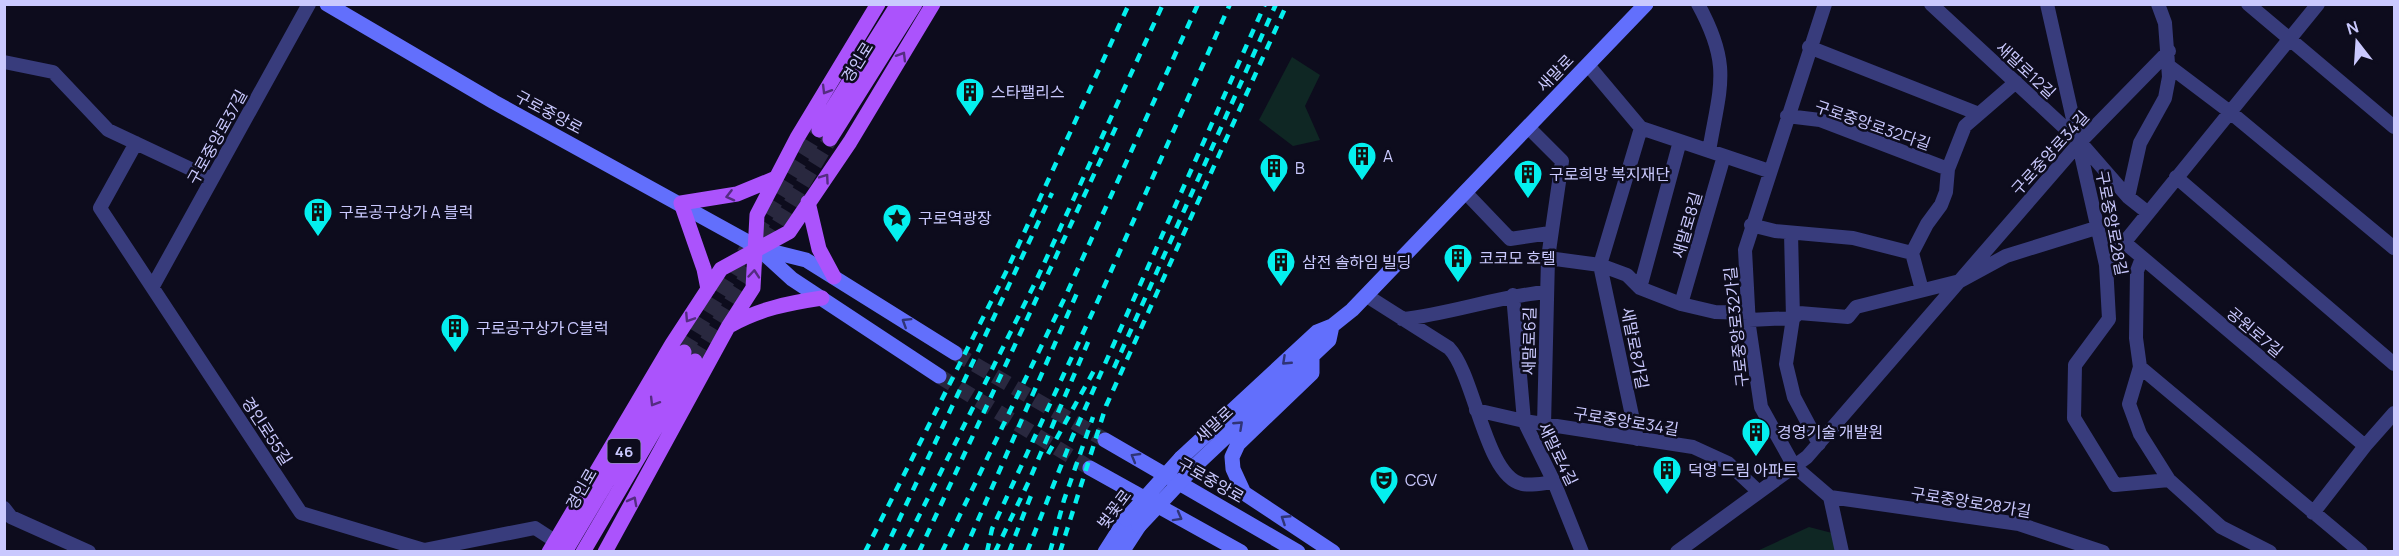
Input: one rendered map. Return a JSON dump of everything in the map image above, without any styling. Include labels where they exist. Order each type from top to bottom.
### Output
[{"type":"main road","name":"구로중앙로","points":[[327,4],[494,102],[681,203],[757,248],[792,279],[939,376]]},
{"type":"main road","points":[[605,552],[728,327],[753,288],[757,248],[757,215],[797,138],[878,4]]},
{"type":"main road","name":"경인로","points":[[898,4],[824,135],[915,4]]},
{"type":"main road","points":[[556,548],[672,344],[721,269],[789,231],[850,142],[933,4]]},
{"type":"main road","name":"새말로","points":[[1152,488],[1181,458],[1317,332],[1332,327],[1367,296],[1647,4]]},
{"type":"main road","points":[[708,289],[704,269],[681,203],[737,194],[776,178]]},
{"type":"main road","points":[[808,202],[819,249],[834,277]]},
{"type":"main road","name":"구로중앙로","points":[[757,248],[806,260],[956,353]]},
{"type":"main road","points":[[728,327],[766,309],[822,298]]},
{"type":"main road","name":"새말로","points":[[1122,552],[1132,522],[1312,357],[1329,340],[1332,327]]},
{"type":"main road","name":"경인로","points":[[556,548],[690,356],[584,552]]},
{"type":"main road","points":[[1312,357],[1312,373],[1238,444],[1232,457],[1233,469],[1244,493],[1333,552]]},
{"type":"main road","name":"구로중앙로","points":[[1105,440],[1298,552]]},
{"type":"main road","points":[[1090,468],[1240,552]]},
{"type":"main road","name":"벚꽃로","points":[[1105,552],[1132,522],[1152,488]]},
{"type":"street","name":"구로중앙로37길","points":[[153,286],[309,4]]},
{"type":"street","points":[[1698,4],[1718,45],[1723,72],[1709,151]]},
{"type":"street","name":"구로중앙로32가길","points":[[1825,4],[1751,225],[1745,250],[1749,316],[1761,407],[1794,466],[1830,497]]},
{"type":"street","name":"새말로12길","points":[[1932,4],[2080,142],[2128,197],[2147,212]]},
{"type":"street","name":"구로중앙로28길","points":[[2047,4],[2106,265],[2109,319],[2075,365],[2074,418],[2115,485],[2169,480]]},
{"type":"street","points":[[2128,197],[2140,143],[2165,98],[2169,51],[2165,23],[2158,4]]},
{"type":"street","points":[[2248,4],[2394,127]]},
{"type":"street","points":[[2106,265],[2318,4]]},
{"type":"street","points":[[1809,47],[1979,114]]},
{"type":"street","name":"구로중앙로34길","points":[[1677,552],[1794,466],[1819,444],[2080,142],[2169,51]]},
{"type":"street","points":[[4,62],[53,72],[108,130],[212,179]]},
{"type":"street","points":[[1588,65],[1641,128],[1769,171]]},
{"type":"street","points":[[2169,66],[2230,112],[2394,248]]},
{"type":"street","points":[[1923,290],[1912,253],[1927,224],[1941,206],[1946,192],[1948,169],[1965,126],[2016,82]]},
{"type":"street","name":"구로중앙로32다길","points":[[1787,116],[1820,120],[1948,169]]},
{"type":"street","name":"새말로6길","points":[[1528,127],[1562,161],[1548,258],[1544,425]]},
{"type":"street","name":"새말로8가길","points":[[1637,439],[1600,265],[1641,128]]},
{"type":"street","name":"새말로8길","points":[[1640,288],[1680,141]]},
{"type":"street","name":"경인로55길","points":[[136,143],[100,208],[301,513],[424,550],[535,528],[556,548]]},
{"type":"street","name":"새말로8길","points":[[1681,304],[1724,156]]},
{"type":"street","points":[[2176,177],[2394,364]]},
{"type":"street","points":[[1465,192],[1510,238],[1550,233]]},
{"type":"street","points":[[1751,225],[1791,233],[1853,238],[1912,253]]},
{"type":"street","name":"구로중앙로34길","points":[[1749,316],[1793,318],[1799,313],[1848,317],[1856,307],[1960,282],[2006,256],[2096,228]]},
{"type":"street","points":[[1791,233],[1793,318],[1786,364],[1794,396],[1819,444]]},
{"type":"street","name":"공원로7길","points":[[2124,242],[2365,446]]},
{"type":"street","points":[[1548,258],[1600,265]]},
{"type":"street","name":"구로중앙로28길","points":[[2142,258],[2137,271],[2136,338],[2140,368],[2129,404],[2140,434],[2169,480],[2221,527],[2270,552]]},
{"type":"street","name":"새말로8가길","points":[[1600,265],[1627,275],[1640,288],[1681,304],[1715,312],[1749,316]]},
{"type":"street","points":[[1402,319],[1457,311],[1512,295],[1547,292]]},
{"type":"street","name":"새말로4길","points":[[1512,295],[1524,421],[1554,482],[1582,552]]},
{"type":"street","points":[[1367,296],[1449,348],[1458,358],[1476,410],[1500,465],[1510,479],[1523,484],[1554,482]]},
{"type":"street","points":[[2140,368],[2361,552]]},
{"type":"street","name":"구로중앙로34길","points":[[1476,410],[1544,425],[1693,447],[1728,463],[1759,492]]},
{"type":"street","points":[[2313,513],[2394,413]]},
{"type":"street","points":[[1830,497],[1842,552]]},
{"type":"street","name":"구로중앙로28가길","points":[[1830,497],[2019,524],[2103,552]]},
{"type":"street","points":[[6,515],[89,552]]},
{"type":"green space","points":[[1292,57],[1320,75],[1305,106],[1320,140],[1293,146],[1259,120]]},
{"type":"green space","points":[[1809,527],[1832,533],[1836,552],[1755,552]]},
{"type":"tunnel","points":[[684,352],[819,130]]},
{"type":"tunnel","points":[[695,361],[830,139]]},
{"type":"tunnel","points":[[955,353],[1105,440]]},
{"type":"tunnel","points":[[939,376],[1090,468]]},
{"type":"railway","points":[[865,552],[1007,270],[1129,4]]},
{"type":"railway","points":[[901,552],[1036,281],[1163,4]]},
{"type":"railway","points":[[942,552],[1066,295],[1198,4]]},
{"type":"railway","points":[[987,552],[992,529],[1095,307],[1230,4]]},
{"type":"railway","points":[[1027,552],[1072,438],[1265,4]]},
{"type":"railway","points":[[1114,368],[1276,4]]},
{"type":"railway","points":[[1060,552],[1106,406],[1287,4]]},
{"type":"railway","points":[[919,552],[1116,127]]},
{"type":"railway","points":[[884,552],[1052,193]]},
{"type":"railway","points":[[964,552],[1077,293]]},
{"type":"railway","points":[[995,552],[1029,481],[1091,335]]},
{"type":"railway","points":[[1048,454],[1096,367]]},
{"type":"railway","points":[[1050,552],[1064,500],[1093,417]]},
{"type":"railway","points":[[1009,552],[1032,493]]},
{"type":"place","name":"스타팰리스","points":[[970,118]]},
{"type":"place","name":"A","points":[[1362,182]]},
{"type":"place","name":"B","points":[[1274,194]]},
{"type":"place","name":"구로희망 복지재단","points":[[1528,200]]},
{"type":"place","name":"구로공구상가 A 블럭","points":[[318,238]]},
{"type":"place","name":"구로역광장","points":[[897,244]]},
{"type":"place","name":"코코모 호텔","points":[[1458,284]]},
{"type":"place","name":"삼전 솔하임 빌딩","points":[[1281,288]]},
{"type":"place","name":"구로공구상가 C블럭","points":[[455,354]]},
{"type":"place","name":"경영기술 개발원","points":[[1756,458]]},
{"type":"place","name":"덕영 드림 아파트","points":[[1667,496]]},
{"type":"place","name":"CGV","points":[[1384,506]]}]
